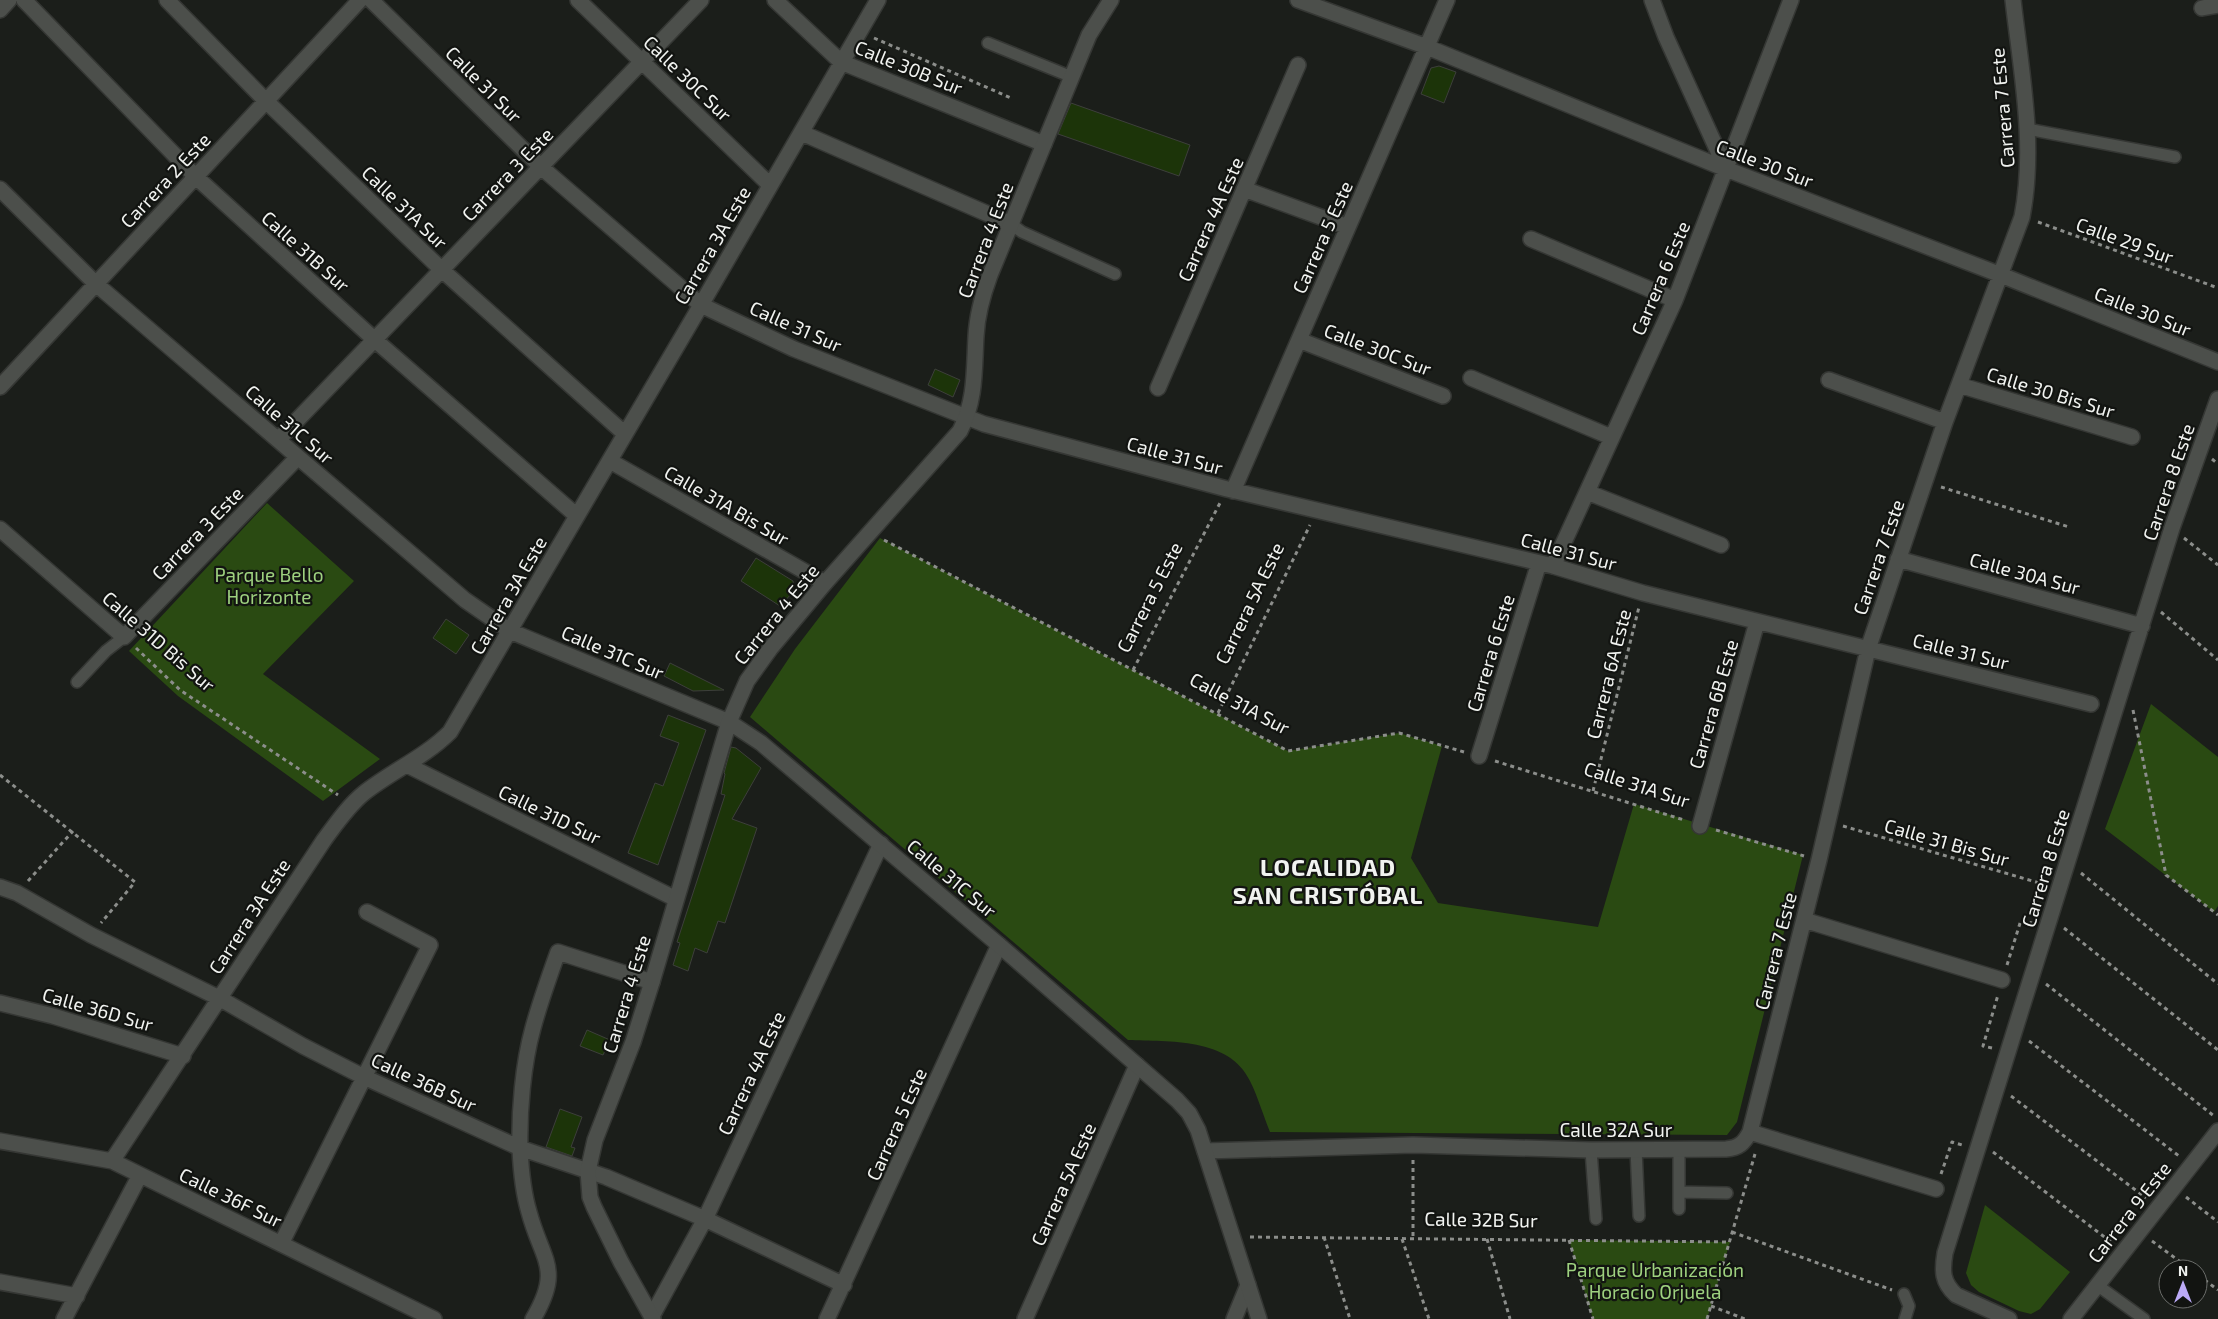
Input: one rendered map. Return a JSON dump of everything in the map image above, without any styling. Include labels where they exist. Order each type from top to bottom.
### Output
[{"type":"street","points":[[0,10],[9,0]]},
{"type":"street","name":"Calle 31B Sur","points":[[24,0],[196,177],[375,340],[577,516]]},
{"type":"street","name":"Calle 31A Sur","points":[[166,0],[266,102],[442,270],[625,434]]},
{"type":"street","name":"Carrera 2 Este","points":[[0,387],[360,0]]},
{"type":"street","name":"Calle 31 Sur","points":[[371,0],[541,167],[702,305],[794,349],[967,419],[1230,490],[1546,564],[1643,593],[2091,704]]},
{"type":"street","name":"Calle 30C Sur","points":[[578,0],[770,185]]},
{"type":"street","name":"Carrera 3 Este","points":[[278,440],[701,0]]},
{"type":"street","name":"Calle 30B Sur","points":[[776,0],[841,62],[1044,144]]},
{"type":"street","name":"Carrera 3A Este","points":[[112,1162],[324,840],[351,804],[450,732],[702,305],[878,0]]},
{"type":"street","name":"Carrera 4 Este","points":[[652,1318],[617,1255],[590,1197],[588,1171],[590,1154],[625,1064],[652,982],[729,722],[741,693],[758,664],[825,583],[954,440],[967,419],[974,388],[976,335],[979,314],[990,275],[1090,35],[1111,0]]},
{"type":"street","name":"Calle 30 Sur","points":[[1298,0],[1427,47],[1726,169],[2001,275],[2218,362]]},
{"type":"street","name":"Carrera 5 Este","points":[[1230,490],[1299,340],[1447,0]]},
{"type":"street","points":[[1652,0],[1666,37],[1726,169]]},
{"type":"street","name":"Carrera 6 Este","points":[[1479,756],[1546,564],[1587,492],[1675,300],[1791,0]]},
{"type":"street","name":"Carrera 7 Este","points":[[1755,1134],[1868,649],[1945,422],[2022,217],[2028,181],[2028,129],[2012,0]]},
{"type":"street","points":[[2202,8],[2218,5]]},
{"type":"street","name":"Carrera 4A Este","points":[[1158,388],[1298,65]]},
{"type":"street","points":[[802,133],[1011,224]]},
{"type":"street","name":"Calle 31C Sur","points":[[0,189],[96,284],[465,600],[510,632],[729,722],[761,743],[999,945],[1177,1100],[1189,1113],[1205,1150],[1259,1319]]},
{"type":"street","points":[[1244,189],[1348,227]]},
{"type":"street","points":[[1531,238],[1675,300]]},
{"type":"street","name":"Calle 30C Sur","points":[[1299,340],[1443,396]]},
{"type":"street","points":[[1471,378],[1611,437]]},
{"type":"street","points":[[1829,380],[1945,422]]},
{"type":"street","name":"Calle 30 Bis Sur","points":[[1959,385],[2132,437]]},
{"type":"street","name":"Carrera 8 Este","points":[[2007,1319],[1956,1295],[1945,1283],[1943,1276],[1945,1253],[2172,528],[2218,399]]},
{"type":"street","name":"Carrera 3 Este","points":[[124,637],[298,457]]},
{"type":"street","name":"Calle 31A Bis Sur","points":[[610,461],[825,583]]},
{"type":"street","points":[[1587,492],[1721,545]]},
{"type":"street","name":"Calle 31D Bis Sur","points":[[0,529],[124,637]]},
{"type":"street","name":"Calle 30A Sur","points":[[1898,559],[2142,626]]},
{"type":"street","name":"Carrera 6B Este","points":[[1700,826],[1757,622]]},
{"type":"street","name":"Calle 31D Sur","points":[[407,765],[676,899]]},
{"type":"street","name":"Carrera 4A Este","points":[[652,1318],[705,1219],[881,844]]},
{"type":"street","name":"Calle 36B Sur","points":[[0,887],[17,893],[91,935],[219,998],[321,1056],[364,1077],[520,1148],[588,1171],[705,1219],[844,1286]]},
{"type":"street","points":[[281,1244],[430,945],[367,912]]},
{"type":"street","points":[[1804,920],[2002,980]]},
{"type":"street","name":"Carrera 5 Este","points":[[827,1319],[844,1286],[999,945]]},
{"type":"street","points":[[533,1319],[546,1296],[549,1270],[545,1252],[529,1214],[524,1193],[520,1148],[524,1085],[532,1030],[558,952],[652,982]]},
{"type":"street","name":"Calle 36D Sur","points":[[0,1003],[53,1016],[183,1056]]},
{"type":"street","name":"Carrera 5A Este","points":[[1025,1319],[1137,1065]]},
{"type":"street","name":"Carrera 9 Este","points":[[2071,1319],[2218,1131]]},
{"type":"street","points":[[1755,1134],[1936,1189]]},
{"type":"street","name":"Calle 32A Sur","points":[[1205,1150],[1413,1145],[1591,1150],[1732,1149],[1743,1144],[1755,1134]]},
{"type":"street","name":"Calle 36F Sur","points":[[0,1141],[112,1162],[434,1319]]},
{"type":"street","points":[[64,1319],[140,1176]]},
{"type":"street","points":[[0,1282],[77,1296]]},
{"type":"street","points":[[1234,1319],[1248,1286]]},
{"type":"lane","points":[[988,43],[1072,76]]},
{"type":"lane","points":[[2028,129],[2175,157]]},
{"type":"lane","points":[[1011,224],[1022,232],[1115,274]]},
{"type":"lane","points":[[77,682],[106,651],[124,637]]},
{"type":"lane","points":[[1636,1149],[1638,1216]]},
{"type":"lane","points":[[1679,1149],[1679,1209]]},
{"type":"lane","points":[[1591,1150],[1596,1219]]},
{"type":"lane","points":[[1679,1192],[1727,1193]]},
{"type":"lane","points":[[2097,1285],[2144,1319]]},
{"type":"lane","points":[[1904,1294],[1909,1306],[1905,1319]]},
{"type":"path","points":[[860,32],[1011,98]]},
{"type":"path","name":"Calle 29 Sur","points":[[2022,217],[2218,288]]},
{"type":"path","points":[[1925,482],[2069,527]]},
{"type":"path","name":"Carrera 5 Este","points":[[1133,670],[1230,490]]},
{"type":"path","name":"Carrera 5A Este","points":[[1218,713],[1316,511]]},
{"type":"path","points":[[2172,528],[2218,565]]},
{"type":"path","name":"Calle 31A Sur","points":[[870,533],[1288,751],[1399,733],[1593,791],[1700,826],[1819,860]]},
{"type":"path","name":"Carrera 6A Este","points":[[1593,791],[1643,593]]},
{"type":"path","points":[[2149,602],[2218,660]]},
{"type":"path","name":"Calle 31D Bis Sur","points":[[124,637],[180,690],[351,804]]},
{"type":"path","points":[[2132,704],[2166,875],[2218,915]]},
{"type":"path","points":[[0,775],[135,882],[91,935]]},
{"type":"path","name":"Calle 31 Bis Sur","points":[[1828,822],[2059,888]]},
{"type":"path","points":[[17,893],[73,831]]},
{"type":"path","points":[[2068,862],[2218,984]]},
{"type":"path","points":[[2050,917],[2218,1050]]},
{"type":"path","points":[[2032,973],[2218,1119]]},
{"type":"path","points":[[2015,1031],[2191,1165]]},
{"type":"path","points":[[1997,1085],[2158,1207]]},
{"type":"path","points":[[1707,1319],[1730,1242],[1755,1134]]},
{"type":"path","points":[[1936,1189],[1952,1142],[1978,1146],[2124,1252]]},
{"type":"path","points":[[1413,1145],[1413,1238]]},
{"type":"path","points":[[2174,1188],[2218,1222]]},
{"type":"path","points":[[1732,1232],[1904,1294]]},
{"type":"path","points":[[2139,1232],[2176,1259]]},
{"type":"path","name":"Calle 32B Sur","points":[[1232,1236],[1730,1242]]},
{"type":"path","points":[[1324,1238],[1350,1319]]},
{"type":"path","points":[[1402,1238],[1428,1319]]},
{"type":"path","points":[[1487,1239],[1510,1319]]},
{"type":"path","points":[[1569,1240],[1593,1319]]},
{"type":"path","points":[[1711,1306],[1745,1319]]},
{"type":"green space","name":"Parque Bello Horizonte","points":[[267,503],[354,581],[263,674],[380,759],[323,801],[178,696],[129,651]]},
{"type":"green space","points":[[880,538],[1288,751],[1399,733],[1442,746],[1411,858],[1438,903],[1598,927],[1634,804],[1803,855],[1737,1122],[1727,1135],[1270,1132],[1250,1081],[1240,1067],[1228,1056],[1213,1049],[1179,1042],[1128,1040],[750,717],[795,649]]},
{"type":"green space","points":[[2151,704],[2218,757],[2218,906],[2214,912],[2105,829]]},
{"type":"green space","points":[[1985,1205],[2070,1272],[2040,1309],[2031,1314],[2019,1311],[1979,1292],[1971,1285],[1966,1273]]},
{"type":"green space","name":"Parque Urbanización Horacio Orjuela","points":[[1569,1240],[1730,1242],[1707,1319],[1593,1319]]},
{"type":"building","points":[[1439,66],[1456,72],[1444,103],[1421,94],[1431,68]]},
{"type":"building","points":[[1071,103],[1190,145],[1179,176],[1058,134]]},
{"type":"building","points":[[935,369],[960,380],[953,397],[928,385]]},
{"type":"building","points":[[756,558],[793,581],[794,591],[780,606],[741,581]]},
{"type":"building","points":[[446,619],[469,635],[456,654],[433,638]]},
{"type":"building","points":[[670,663],[724,690],[693,691],[664,676]]},
{"type":"building","points":[[668,715],[706,730],[658,865],[628,853],[655,783],[663,786],[679,743],[660,736]]},
{"type":"building","points":[[731,747],[736,748],[761,768],[732,819],[757,828],[725,923],[718,921],[707,953],[695,948],[688,971],[673,965],[680,943],[677,942],[725,795],[721,794]]},
{"type":"building","points":[[587,1030],[610,1040],[603,1055],[580,1046]]},
{"type":"building","points":[[560,1109],[582,1117],[571,1147],[575,1148],[572,1156],[546,1147]]},
{"type":"district","name":"LOCALIDAD SAN CRISTÓBAL","points":[[1328,880]]}]
